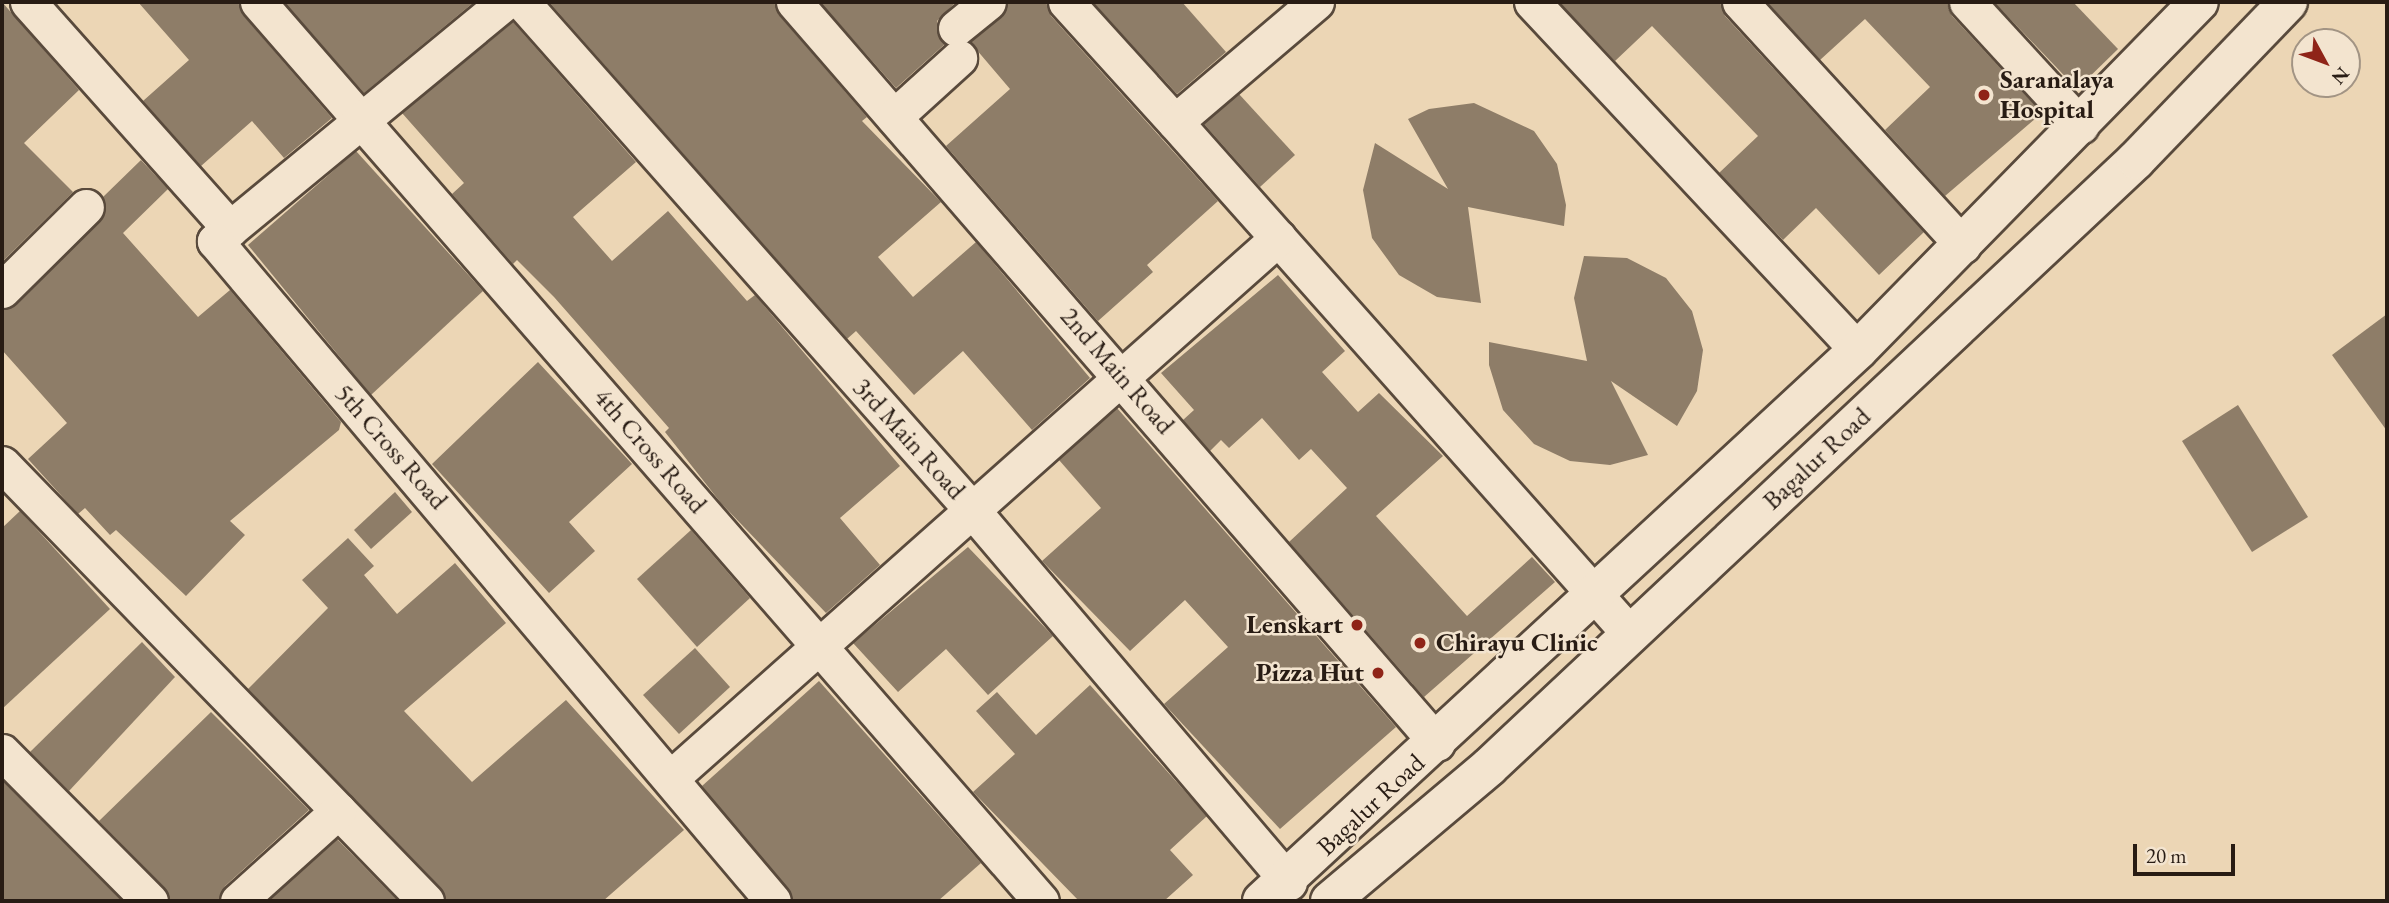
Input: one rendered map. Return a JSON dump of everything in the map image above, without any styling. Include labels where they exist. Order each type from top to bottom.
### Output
[{"type":"main road","name":"Bagalur Road","points":[[1275,892],[1858,350],[2081,126],[2199,2]]},
{"type":"main road","name":"Bagalur Road","points":[[1331,901],[1489,767],[2136,160],[2288,2]]},
{"type":"street","points":[[27,2],[230,229],[505,2]]},
{"type":"street","name":"4th Cross Road","points":[[258,2],[1041,901]]},
{"type":"street","name":"3rd Main Road","points":[[522,2],[972,510],[1275,892]]},
{"type":"street","name":"2nd Main Road","points":[[794,2],[1123,376],[1437,743]]},
{"type":"street","points":[[894,117],[958,43],[988,2]]},
{"type":"street","points":[[1066,2],[1630,634]]},
{"type":"street","points":[[1175,122],[1315,2]]},
{"type":"street","points":[[1532,2],[1858,350]]},
{"type":"street","points":[[1740,2],[1963,245]]},
{"type":"street","points":[[1967,2],[2081,126]]},
{"type":"street","points":[[2,290],[86,207]]},
{"type":"street","name":"5th Cross Road","points":[[230,229],[215,242],[673,776],[773,901]]},
{"type":"street","points":[[673,776],[1278,239]]},
{"type":"street","points":[[2,464],[426,901]]},
{"type":"street","points":[[2,752],[150,901]]},
{"type":"street","points":[[238,901],[338,811]]},
{"type":"building","points":[[2,2],[79,90],[24,143],[73,192],[2,262]]},
{"type":"building","points":[[138,2],[238,2],[243,15],[332,118],[284,158],[252,121],[201,166],[143,101],[189,60]]},
{"type":"building","points":[[284,2],[474,2],[364,93]]},
{"type":"building","points":[[549,2],[774,2],[779,15],[867,117],[862,121],[941,202],[878,257],[913,297],[976,242],[1090,378],[1032,430],[963,351],[914,395],[856,331],[847,339]]},
{"type":"building","points":[[820,2],[956,2],[937,21],[945,44],[896,88]]},
{"type":"building","points":[[1008,2],[1046,2],[1051,16],[1218,201],[1147,265],[1153,272],[1098,321],[946,146],[1010,89],[970,42],[1001,17]]},
{"type":"building","points":[[1093,2],[1182,2],[1226,52],[1177,94]]},
{"type":"building","points":[[1559,2],[1720,2],[1725,16],[1924,232],[1879,275],[1816,208],[1783,240],[1719,173],[1758,136],[1652,26],[1615,61]]},
{"type":"building","points":[[1767,2],[1947,2],[1952,16],[2042,113],[1945,196],[1885,130],[1930,87],[1865,19],[1820,60]]},
{"type":"building","points":[[1994,2],[2073,2],[2118,49],[2077,89]]},
{"type":"building","points":[[513,22],[636,162],[573,217],[612,261],[668,211],[747,301],[755,295],[900,466],[840,518],[880,565],[826,613],[721,503],[665,432],[669,428],[554,297],[517,260],[513,264],[452,194],[464,183],[402,113]]},
{"type":"building","points":[[1239,94],[1295,155],[1260,187],[1204,124]]},
{"type":"building","points":[[1474,103],[1534,131],[1557,164],[1566,205],[1564,226],[1468,207],[1481,303],[1437,297],[1399,275],[1372,238],[1363,190],[1375,143],[1448,189],[1408,119],[1429,109]]},
{"type":"building","points":[[356,151],[483,291],[371,395],[248,245]]},
{"type":"building","points":[[141,160],[168,189],[123,233],[198,317],[230,290],[341,422],[339,430],[230,521],[245,535],[186,596],[116,530],[110,535],[85,508],[78,514],[28,459],[67,423],[2,350],[2,310],[16,304],[100,221],[103,197]]},
{"type":"building","points":[[1584,256],[1627,258],[1666,278],[1692,311],[1703,350],[1697,391],[1677,426],[1611,381],[1648,455],[1610,465],[1570,461],[1534,444],[1503,410],[1489,365],[1489,342],[1587,361],[1574,298]]},
{"type":"building","points":[[1278,275],[1345,351],[1322,372],[1358,412],[1379,393],[1443,456],[1376,516],[1467,616],[1532,557],[1555,582],[1424,697],[1289,542],[1347,488],[1311,449],[1299,460],[1262,418],[1229,448],[1221,440],[1210,451],[1183,420],[1194,410],[1161,373]]},
{"type":"building","points":[[2387,314],[2387,431],[2332,355]]},
{"type":"building","points":[[538,362],[632,464],[569,522],[595,551],[549,593],[432,464]]},
{"type":"building","points":[[2238,405],[2308,517],[2252,552],[2182,441]]},
{"type":"building","points":[[1117,408],[1396,727],[1280,829],[1164,704],[1228,647],[1185,600],[1130,651],[1042,561],[1101,508],[1059,460]]},
{"type":"building","points":[[395,492],[412,512],[371,549],[354,530]]},
{"type":"building","points":[[20,511],[110,609],[2,709],[2,528]]},
{"type":"building","points":[[691,530],[750,598],[697,647],[637,579]]},
{"type":"building","points":[[348,538],[374,566],[364,575],[397,614],[455,563],[506,623],[404,711],[472,782],[566,700],[684,830],[603,901],[446,901],[440,887],[248,689],[328,608],[302,580]]},
{"type":"building","points":[[968,547],[1053,636],[988,695],[946,649],[898,692],[853,643]]},
{"type":"building","points":[[142,642],[175,677],[69,791],[30,752]]},
{"type":"building","points":[[695,648],[730,687],[679,734],[643,695]]},
{"type":"building","points":[[819,681],[981,863],[938,901],[793,901],[702,786]]},
{"type":"building","points":[[1090,685],[1207,816],[1170,850],[1193,875],[1164,901],[1079,901],[973,792],[1015,754],[976,711],[997,692],[1036,735]]},
{"type":"building","points":[[211,712],[309,810],[225,886],[218,901],[170,901],[164,887],[99,821]]},
{"type":"building","points":[[2,780],[122,901],[2,901]]},
{"type":"building","points":[[337,839],[398,901],[268,901]]},
{"type":"place","name":"Saranalaya Hospital","points":[[1984,95]]},
{"type":"place","name":"Lenskart","points":[[1357,625]]},
{"type":"place","name":"Chirayu Clinic","points":[[1420,643]]},
{"type":"place","name":"Pizza Hut","points":[[1378,673]]}]
